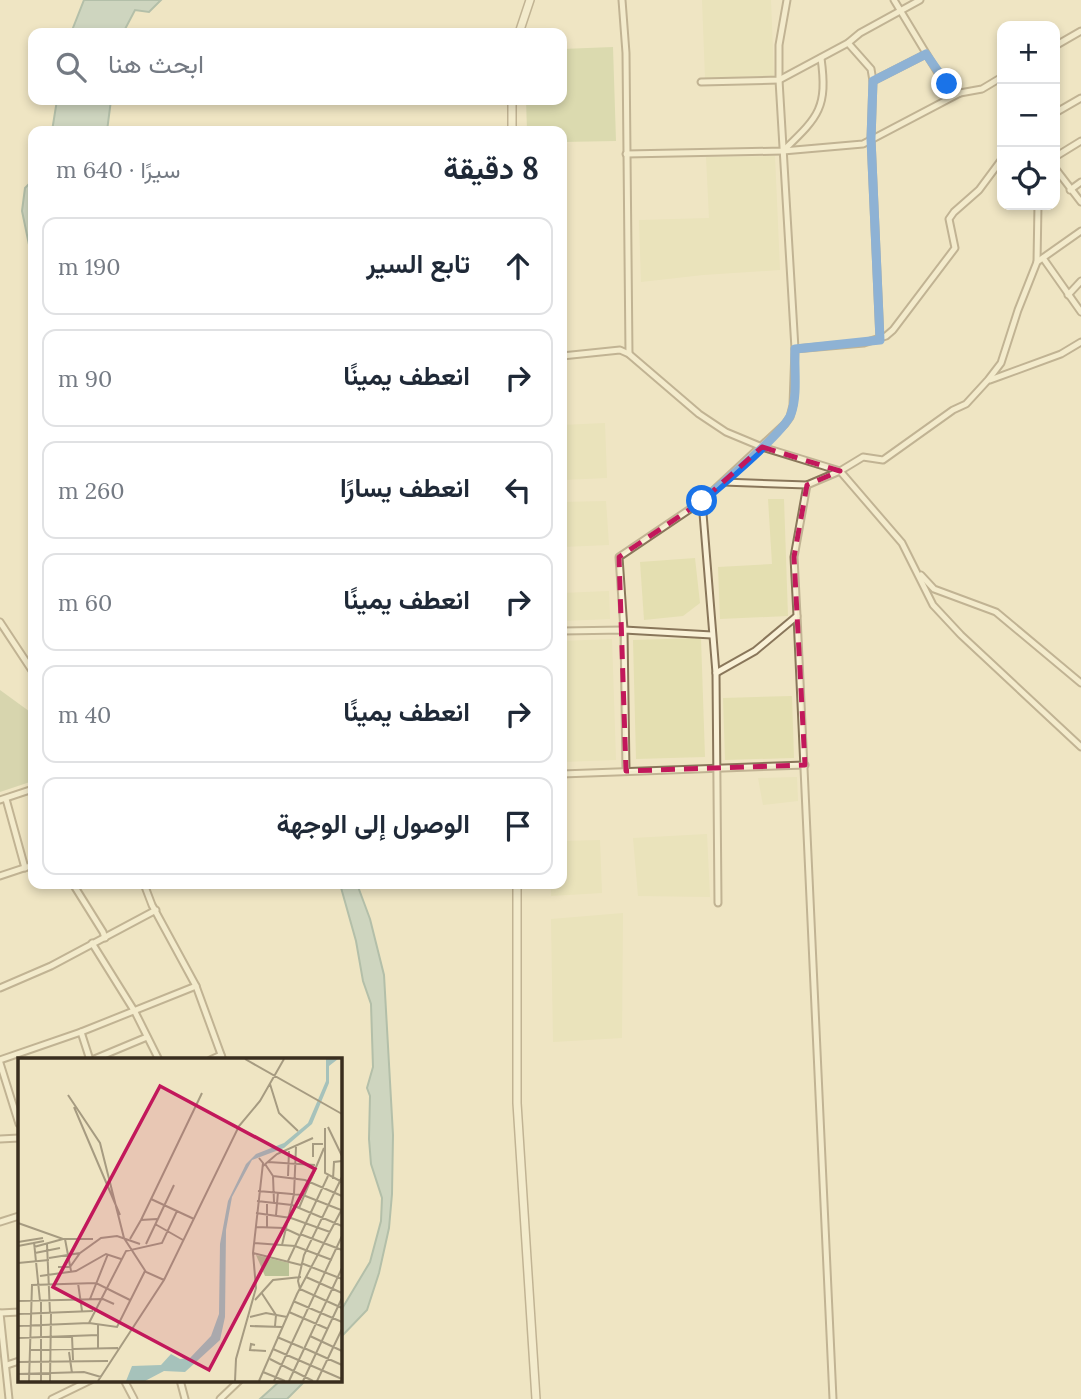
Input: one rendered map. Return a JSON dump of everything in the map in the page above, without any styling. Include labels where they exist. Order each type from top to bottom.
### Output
[{"type":"street","points":[[521,28],[530,0]]},
{"type":"street","points":[[622,0],[626,53],[629,354]]},
{"type":"street","points":[[626,771],[624,630],[619,557],[702,501],[762,447],[790,417],[793,405],[795,349],[779,80],[779,45],[787,0]]},
{"type":"street","points":[[894,0],[902,9],[941,78],[960,93]]},
{"type":"street","points":[[701,82],[779,80],[920,0]]},
{"type":"street","points":[[1060,43],[1081,31]]},
{"type":"street","points":[[848,43],[871,69],[873,81],[871,139],[880,340]]},
{"type":"street","points":[[873,81],[926,54]]},
{"type":"street","points":[[783,151],[811,124],[822,103],[825,84],[821,58]]},
{"type":"street","points":[[626,154],[783,151],[863,144],[960,93],[982,89],[997,80]]},
{"type":"street","points":[[1060,110],[1081,98]]},
{"type":"street","points":[[512,105],[513,126]]},
{"type":"street","points":[[1060,154],[1081,141]]},
{"type":"street","points":[[795,349],[880,340],[893,331],[955,248],[949,219],[979,190],[997,166]]},
{"type":"street","points":[[1060,175],[1081,202]]},
{"type":"street","points":[[1070,190],[1081,182]]},
{"type":"street","points":[[723,482],[807,485],[840,471],[863,457],[883,460],[953,410],[966,404],[1001,363],[1018,310],[1040,260],[1038,210]]},
{"type":"street","points":[[1040,260],[1081,231]]},
{"type":"street","points":[[1040,260],[1081,312]]},
{"type":"street","points":[[1068,295],[1081,281]]},
{"type":"street","points":[[988,380],[1061,354],[1081,342]]},
{"type":"street","points":[[567,355],[620,350],[629,354],[699,414],[726,432],[762,447],[840,471],[902,543],[933,605],[1081,747]]},
{"type":"street","points":[[807,485],[794,557],[833,1399]]},
{"type":"street","points":[[702,501],[716,673],[718,903]]},
{"type":"street","points":[[914,568],[934,589],[996,612],[1081,683]]},
{"type":"street","points":[[716,673],[755,651],[797,616]]},
{"type":"street","points":[[0,622],[28,664]]},
{"type":"street","points":[[567,631],[624,630],[712,635]]},
{"type":"street","points":[[567,774],[805,765]]},
{"type":"street","points":[[24,868],[3,799],[28,791]]},
{"type":"street","points":[[0,876],[28,866]]},
{"type":"street","points":[[76,889],[105,938]]},
{"type":"street","points":[[146,889],[197,986],[222,1057]]},
{"type":"street","points":[[517,889],[517,1103],[536,1399]]},
{"type":"street","points":[[0,988],[51,966],[156,910]]},
{"type":"street","points":[[92,943],[135,1012],[158,1058]]},
{"type":"street","points":[[18,1121],[0,1062],[197,986]]},
{"type":"street","points":[[80,1032],[91,1058]]},
{"type":"street","points":[[94,1058],[148,1037]]},
{"type":"street","points":[[0,1139],[18,1138]]},
{"type":"street","points":[[0,1222],[18,1216]]},
{"type":"street","points":[[9,1399],[0,1313],[18,1312]]},
{"type":"street","points":[[7,1365],[18,1361]]},
{"type":"street","points":[[52,1399],[87,1382]]},
{"type":"street","points":[[125,1382],[134,1399]]},
{"type":"street","points":[[181,1382],[185,1399]]},
{"type":"street","points":[[220,1399],[238,1382]]},
{"type":"highlighted area","points":[[762,447],[840,471],[807,485],[794,557],[805,765],[626,771],[619,557],[702,501]]},
{"type":"shaded area","points":[[702,0],[771,0],[774,76],[705,78]]},
{"type":"shaded area","points":[[775,156],[780,270],[641,282],[639,220],[709,218],[706,157]]},
{"type":"shaded area","points":[[605,423],[607,478],[567,480],[567,425]]},
{"type":"shaded area","points":[[768,499],[784,499],[788,616],[720,619],[718,567],[772,564]]},
{"type":"shaded area","points":[[606,501],[609,545],[567,547],[567,502]]},
{"type":"shaded area","points":[[695,558],[700,603],[683,616],[644,620],[640,562]]},
{"type":"shaded area","points":[[609,591],[610,619],[567,621],[567,593]]},
{"type":"shaded area","points":[[701,638],[705,757],[636,759],[633,640]]},
{"type":"shaded area","points":[[612,639],[616,760],[567,762],[567,641]]},
{"type":"shaded area","points":[[792,696],[794,758],[725,760],[723,698]]},
{"type":"shaded area","points":[[797,777],[798,801],[763,805],[758,778]]},
{"type":"shaded area","points":[[707,834],[710,897],[638,896],[633,838]]},
{"type":"shaded area","points":[[600,840],[602,893],[551,896],[551,889],[567,889],[567,841]]},
{"type":"shaded area","points":[[623,913],[622,1038],[553,1042],[551,919]]},
{"type":"green space","points":[[613,47],[616,141],[567,142],[567,126],[527,126],[526,105],[567,105],[567,49]]},
{"type":"green space","points":[[0,690],[28,710],[28,783],[0,792]]},
{"type":"water","points":[[84,0],[161,0],[149,12],[135,10],[126,28],[73,28]]},
{"type":"water","points":[[56,105],[110,105],[108,126],[53,126]]},
{"type":"water","points":[[28,185],[28,240],[22,211],[25,188]]},
{"type":"water","points":[[341,889],[359,889],[370,919],[384,975],[393,1135],[389,1228],[379,1273],[367,1310],[341,1337],[341,1310],[370,1262],[381,1221],[382,1198],[371,1164],[369,1139],[370,1096],[367,1088],[373,1067],[371,1004],[363,981],[356,941]]},
{"type":"water","points":[[279,1382],[304,1382],[287,1399],[260,1399]]},
{"type":"route","points":[[702,501],[762,447],[790,417],[793,405],[795,349],[880,340],[871,139],[873,81],[926,54],[947,84]]}]
